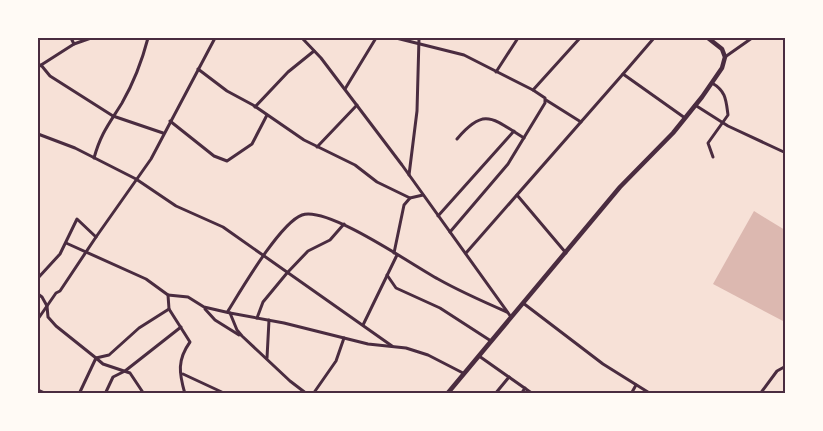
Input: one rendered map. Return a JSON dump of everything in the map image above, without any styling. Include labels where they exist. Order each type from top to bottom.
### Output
[{"type":"main road","points":[[447,394],[566,254],[620,187],[685,118],[712,83],[722,68],[725,57],[722,49],[708,38]]},
{"type":"street","points":[[71,38],[74,44]]},
{"type":"street","points":[[91,38],[74,44],[39,66],[50,76],[113,116],[163,133]]},
{"type":"street","points":[[94,158],[100,136],[140,67],[148,38]]},
{"type":"street","points":[[38,319],[60,291],[151,159],[163,133],[215,38]]},
{"type":"street","points":[[302,38],[357,105],[511,317]]},
{"type":"street","points":[[345,89],[376,38]]},
{"type":"street","points":[[396,38],[464,55],[533,90],[581,122]]},
{"type":"street","points":[[409,176],[417,111],[419,38]]},
{"type":"street","points":[[496,72],[518,38]]},
{"type":"street","points":[[533,90],[580,38]]},
{"type":"street","points":[[466,254],[654,38]]},
{"type":"street","points":[[725,57],[752,38]]},
{"type":"street","points":[[255,107],[288,72],[314,51]]},
{"type":"street","points":[[198,69],[227,91],[317,147],[355,166],[378,182],[410,198]]},
{"type":"street","points":[[623,74],[685,118]]},
{"type":"street","points":[[712,83],[721,88],[725,94],[728,115],[708,143],[713,157]]},
{"type":"street","points":[[450,232],[493,184],[524,138],[546,100]]},
{"type":"street","points":[[317,147],[357,105]]},
{"type":"street","points":[[695,105],[724,121],[728,126],[786,153]]},
{"type":"street","points":[[170,122],[214,156],[227,161],[252,144],[267,115]]},
{"type":"street","points":[[457,139],[470,124],[484,118],[499,123],[524,138]]},
{"type":"street","points":[[438,216],[514,131]]},
{"type":"street","points":[[38,134],[94,158],[136,179],[176,206],[223,227],[392,346]]},
{"type":"street","points":[[363,325],[395,254],[400,215],[404,205],[410,198],[423,195]]},
{"type":"street","points":[[517,195],[566,254]]},
{"type":"street","points":[[229,312],[286,226],[301,215],[318,215],[344,224],[462,292],[508,312]]},
{"type":"street","points":[[38,276],[60,254],[77,219],[96,237]]},
{"type":"street","points":[[257,318],[263,302],[287,273],[308,251],[330,240],[344,224]]},
{"type":"street","points":[[66,243],[86,253],[105,259],[146,280],[168,295],[188,298],[204,307],[428,355],[463,373]]},
{"type":"street","points":[[387,275],[396,288],[440,308],[491,341]]},
{"type":"street","points":[[38,294],[47,306],[48,317],[56,326],[103,364],[130,373],[144,394]]},
{"type":"street","points":[[168,295],[169,309],[190,342],[181,354],[179,365],[183,374],[184,394]]},
{"type":"street","points":[[523,303],[603,364],[651,394]]},
{"type":"street","points":[[204,307],[215,320],[242,336]]},
{"type":"street","points":[[96,358],[109,355],[139,328],[169,309]]},
{"type":"street","points":[[229,312],[237,330],[242,336],[290,382],[306,394]]},
{"type":"street","points":[[267,358],[270,320]]},
{"type":"street","points":[[105,394],[113,377],[125,371],[181,327]]},
{"type":"street","points":[[313,394],[336,362],[344,338]]},
{"type":"street","points":[[479,355],[533,394]]},
{"type":"street","points":[[79,394],[96,358]]},
{"type":"street","points":[[760,394],[777,371],[786,366]]},
{"type":"street","points":[[183,374],[226,394]]},
{"type":"street","points":[[495,394],[509,377]]},
{"type":"street","points":[[631,394],[636,385]]},
{"type":"street","points":[[521,394],[525,388]]},
{"type":"street","points":[[38,390],[48,394]]},
{"type":"shaded area","points":[[754,211],[785,230],[786,317],[783,321],[713,284]]}]
